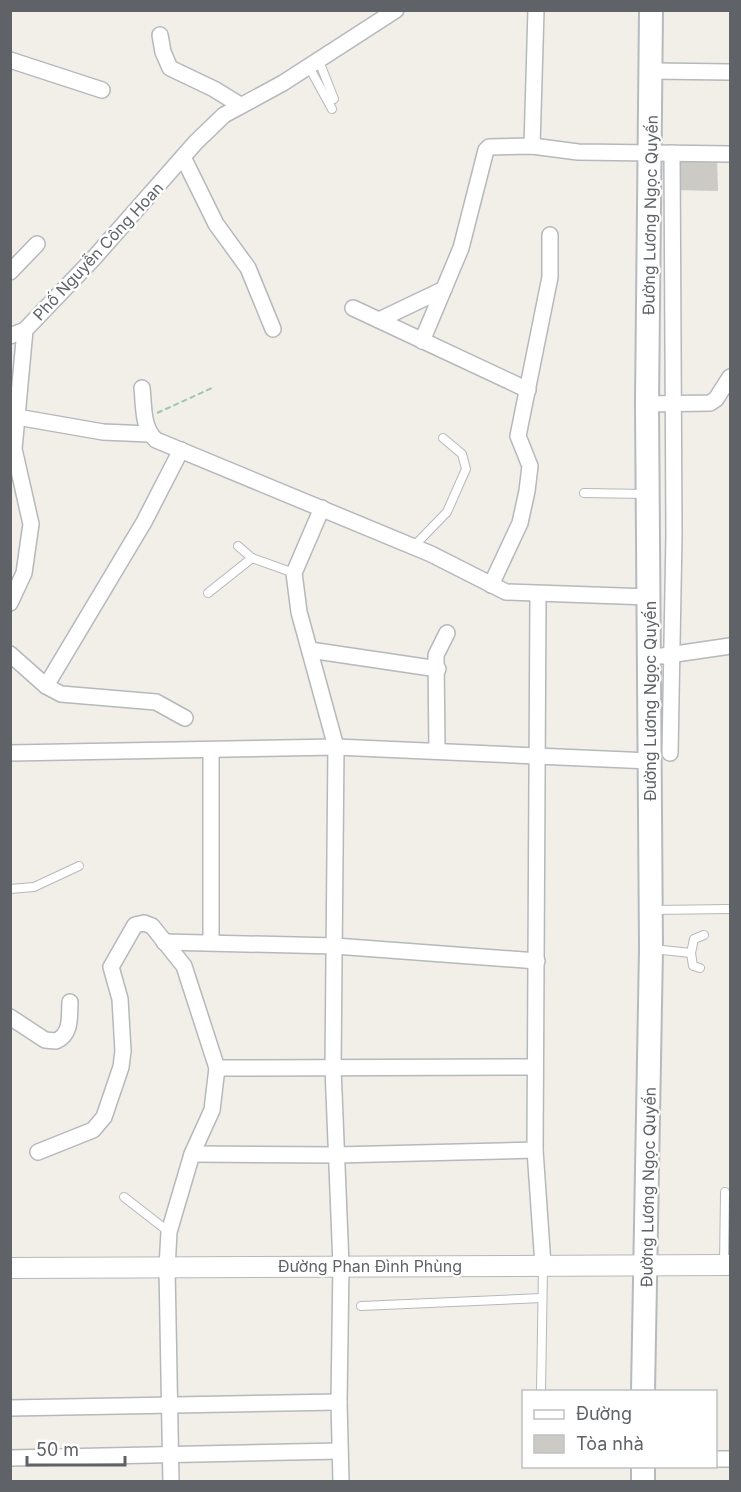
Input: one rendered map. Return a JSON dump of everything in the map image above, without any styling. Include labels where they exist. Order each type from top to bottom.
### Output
[{"type":"main road","name":"Đường Lương Ngọc Quyến","points":[[643,1390],[647,1264],[651,910],[660,757],[660,656],[649,597],[647,404],[662,153],[653,71],[651,10]]},
{"type":"street","name":"Phố Nguyễn Công Hoan","points":[[10,603],[24,573],[31,524],[15,456],[25,330],[224,115],[314,64],[396,10]]},
{"type":"street","points":[[532,146],[536,10]]},
{"type":"street","points":[[160,35],[163,52],[170,68],[214,89],[240,105]]},
{"type":"street","points":[[10,60],[102,90]]},
{"type":"street","points":[[653,71],[730,72]]},
{"type":"street","points":[[422,341],[461,248],[486,150],[495,146],[532,146],[578,152],[730,154]]},
{"type":"street","points":[[662,153],[672,404],[674,535],[660,656],[730,646]]},
{"type":"street","points":[[183,157],[216,224],[248,268],[273,329]]},
{"type":"street","points":[[491,585],[520,523],[527,491],[530,466],[518,436],[550,277],[550,235]]},
{"type":"street","points":[[10,272],[37,244]]},
{"type":"street","points":[[379,320],[444,289]]},
{"type":"street","points":[[353,308],[528,390]]},
{"type":"street","points":[[10,336],[25,330]]},
{"type":"street","points":[[647,404],[713,402],[730,377]]},
{"type":"street","points":[[142,388],[147,428],[156,440],[413,547],[506,592],[538,595],[649,597]]},
{"type":"street","points":[[17,417],[103,432],[147,428]]},
{"type":"street","points":[[46,686],[144,522],[181,450]]},
{"type":"street","points":[[322,508],[294,573],[299,612],[336,747],[333,1068],[341,1265],[339,1402],[341,1482]]},
{"type":"street","points":[[538,595],[539,754],[535,1150],[543,1265]]},
{"type":"street","points":[[437,751],[437,650],[447,633]]},
{"type":"street","points":[[310,650],[438,669]]},
{"type":"street","points":[[10,654],[46,686],[61,694],[156,702],[185,718]]},
{"type":"street","points":[[10,753],[336,747],[660,757]]},
{"type":"street","points":[[210,750],[211,942]]},
{"type":"street","points":[[38,1152],[93,1130],[104,1117],[122,1067],[123,1051],[120,999],[111,967],[135,925],[144,923],[152,926],[184,966],[217,1068],[212,1110],[192,1154],[169,1232],[167,1268],[171,1482]]},
{"type":"street","points":[[164,942],[335,946],[537,961]]},
{"type":"street","points":[[10,1017],[45,1040],[56,1041],[66,1034],[69,1027],[70,1002]]},
{"type":"street","points":[[217,1068],[535,1067]]},
{"type":"street","points":[[192,1154],[336,1155],[535,1150]]},
{"type":"street","name":"Đường Phan Đình Phùng","points":[[10,1268],[727,1265]]},
{"type":"street","points":[[10,1408],[339,1402]]},
{"type":"street","points":[[10,1458],[340,1451]]},
{"type":"lane","points":[[314,64],[334,99]]},
{"type":"lane","points":[[314,64],[332,109]]},
{"type":"lane","points":[[413,547],[447,512],[466,469],[462,454],[443,438]]},
{"type":"lane","points":[[584,493],[648,494]]},
{"type":"lane","points":[[238,546],[252,558],[294,573]]},
{"type":"lane","points":[[208,593],[252,558]]},
{"type":"lane","points":[[10,889],[34,887],[79,866]]},
{"type":"lane","points":[[651,910],[730,909]]},
{"type":"lane","points":[[700,968],[693,966],[691,953],[696,936],[704,934]]},
{"type":"lane","points":[[651,949],[691,953]]},
{"type":"lane","points":[[725,1192],[727,1265]]},
{"type":"lane","points":[[124,1197],[169,1232]]},
{"type":"lane","points":[[541,1390],[543,1265]]},
{"type":"lane","points":[[362,1306],[542,1298]]},
{"type":"path","points":[[147,428],[162,410],[212,388]]},
{"type":"building","points":[[676,157],[717,158],[718,191],[676,190]]}]
